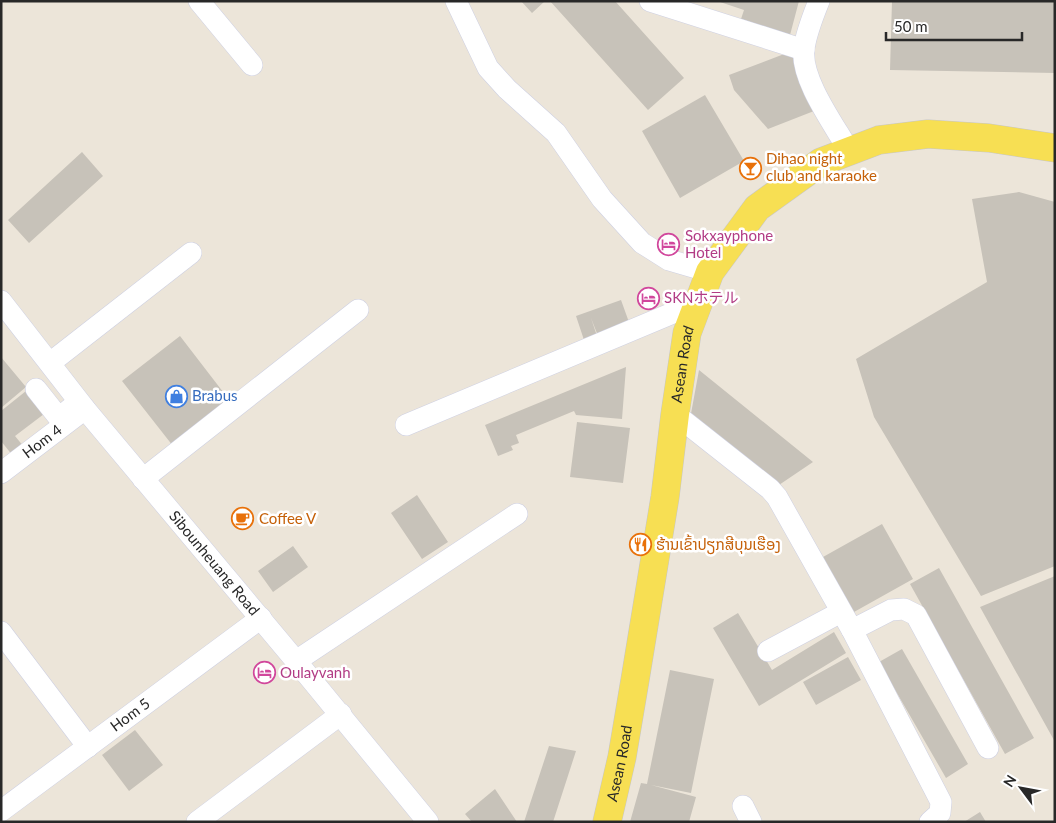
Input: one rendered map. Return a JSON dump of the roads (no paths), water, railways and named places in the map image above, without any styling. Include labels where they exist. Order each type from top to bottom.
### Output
[{"type":"main road","name":"Asean Road","points":[[607,822],[622,758],[637,671],[665,497],[674,414],[687,333],[710,272],[757,208],[821,162],[879,140],[928,134],[989,138],[1055,148]]},
{"type":"street","points":[[199,1],[252,65]]},
{"type":"street","points":[[456,1],[488,68],[507,89],[556,133],[602,199],[642,243],[669,260],[710,272]]},
{"type":"street","points":[[650,1],[804,50]]},
{"type":"street","points":[[819,1],[811,20],[804,50],[805,69],[849,151]]},
{"type":"street","points":[[50,362],[192,253]]},
{"type":"street","name":"Sibounheuang Road","points":[[1,301],[82,405],[341,714],[428,822]]},
{"type":"street","points":[[406,425],[699,302]]},
{"type":"street","points":[[143,479],[358,310]]},
{"type":"street","points":[[36,389],[59,418],[82,405]]},
{"type":"street","name":"Hom 4","points":[[1,473],[82,405]]},
{"type":"street","points":[[674,414],[777,497],[852,630],[942,802],[936,815]]},
{"type":"street","points":[[296,661],[517,514]]},
{"type":"street","points":[[852,630],[891,610],[904,609],[916,615],[988,748]]},
{"type":"street","points":[[768,651],[841,612]]},
{"type":"street","name":"Hom 5","points":[[1,812],[260,618]]},
{"type":"street","points":[[1,632],[88,747]]},
{"type":"street","points":[[197,822],[341,714]]},
{"type":"place","name":"Dihao night club and karaoke","points":[[750,168]]},
{"type":"place","name":"Sokxayphone Hotel","points":[[669,245]]},
{"type":"place","name":"SKNホテル","points":[[648,298]]},
{"type":"place","name":"Brabus","points":[[176,396]]},
{"type":"place","name":"Coffee V","points":[[243,519]]},
{"type":"place","name":"ຮ້ານເຂົ້າປຽກສີບຸນເຮືອງ","points":[[640,545]]},
{"type":"place","name":"Oulayvanh","points":[[264,673]]}]
